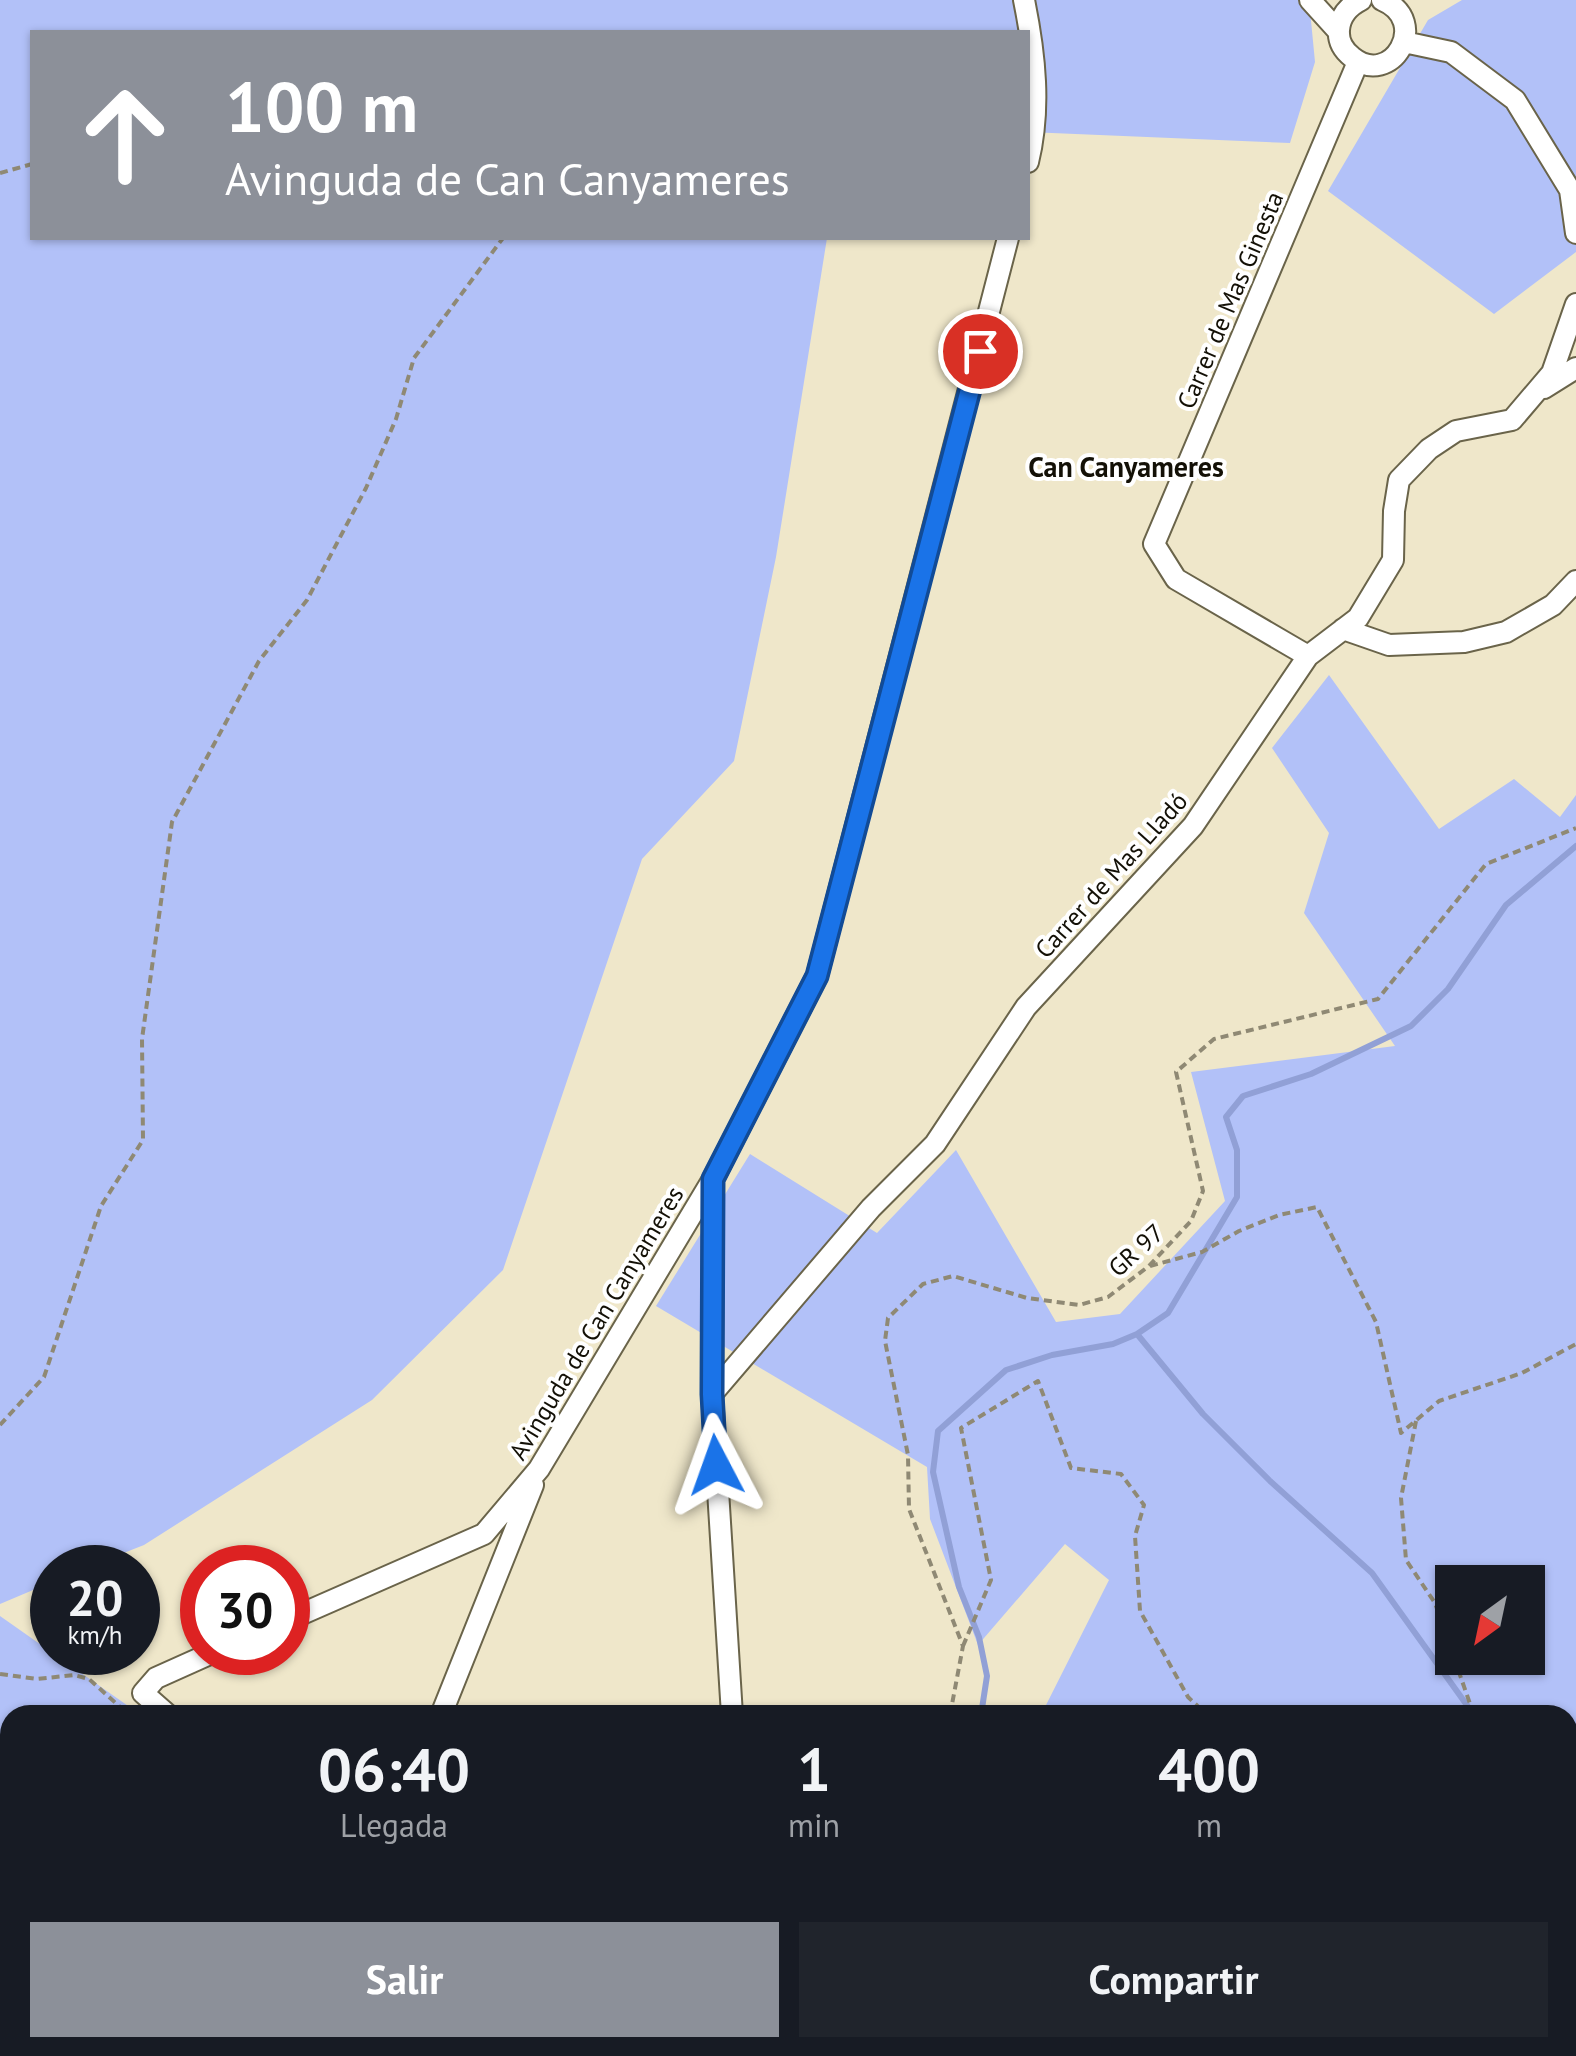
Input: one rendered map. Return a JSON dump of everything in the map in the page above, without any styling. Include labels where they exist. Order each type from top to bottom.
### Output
[{"type":"street","points":[[1024,0],[1033,44],[1036,130],[1030,154]]},
{"type":"street","points":[[1310,0],[1338,32],[1346,52],[1358,62],[1381,64],[1399,52],[1404,42],[1403,19],[1396,3]]},
{"type":"street","points":[[1338,32],[1346,10],[1361,0]]},
{"type":"street","points":[[1404,42],[1451,52],[1515,100],[1570,190],[1576,234]]},
{"type":"street","name":"Carrer de Mas Ginesta","points":[[1308,656],[1176,579],[1154,544],[1358,62]]},
{"type":"street","name":"Avinguda de Can Canyameres","points":[[310,1610],[484,1534],[540,1469],[713,1179],[817,976],[1007,240]]},
{"type":"street","name":"Carrer de Mas Lladó","points":[[712,1394],[871,1208],[935,1144],[1026,1007],[1194,826],[1308,656],[1358,618],[1393,560],[1399,480],[1430,449],[1456,431],[1512,420],[1552,373],[1576,304]]},
{"type":"street","points":[[1534,394],[1576,368]]},
{"type":"street","points":[[1343,629],[1389,645],[1464,642],[1506,632],[1552,606],[1576,581]]},
{"type":"street","points":[[713,1179],[712,1394],[731,1705]]},
{"type":"street","points":[[445,1705],[540,1469]]},
{"type":"street","points":[[156,1705],[142,1693],[156,1678],[180,1667]]},
{"type":"path","points":[[0,173],[30,165]]},
{"type":"path","points":[[0,1425],[44,1377],[100,1206],[143,1140],[142,1039],[172,822],[259,661],[307,600],[358,504],[396,419],[414,358],[501,240]]},
{"type":"path","name":"GR 97","points":[[964,1646],[909,1509],[908,1455],[885,1341],[888,1318],[924,1284],[953,1276],[1027,1298],[1079,1305],[1108,1297],[1166,1252],[1191,1221],[1203,1191],[1176,1072],[1214,1039],[1378,999],[1486,864],[1576,828]]},
{"type":"path","points":[[1149,1266],[1202,1252],[1238,1231],[1280,1215],[1317,1207],[1376,1322],[1401,1433],[1440,1401],[1522,1373],[1576,1344]]},
{"type":"path","points":[[952,1705],[964,1646],[992,1580],[961,1428],[1038,1381],[1072,1468],[1122,1474],[1144,1505],[1136,1536],[1140,1611],[1188,1697],[1196,1705]]},
{"type":"path","points":[[1416,1421],[1401,1498],[1406,1560],[1435,1603]]},
{"type":"path","points":[[0,1674],[37,1680],[74,1674],[90,1679],[118,1705]]},
{"type":"path","points":[[1460,1675],[1470,1705]]},
{"type":"shaded area","points":[[0,0],[1309,0],[1315,62],[1290,143],[1030,132],[1030,30],[30,30],[30,240],[827,240],[776,557],[734,761],[642,859],[503,1270],[372,1400],[144,1545],[30,1545],[30,1591],[0,1604]]},
{"type":"shaded area","points":[[1462,0],[1576,0],[1576,252],[1494,314],[1328,191],[1428,20]]},
{"type":"shaded area","points":[[1329,675],[1439,829],[1514,779],[1560,817],[1576,795],[1576,1705],[1046,1705],[1109,1580],[1065,1544],[978,1645],[930,1519],[927,1467],[656,1306],[750,1154],[877,1233],[956,1150],[1056,1322],[1120,1314],[1225,1201],[1191,1072],[1395,1046],[1304,913],[1329,833],[1272,748]]},
{"type":"shaded area","points":[[0,1616],[30,1637],[30,1675],[84,1675],[127,1705],[0,1705]]},
{"type":"waterway","points":[[983,1705],[987,1676],[979,1637],[959,1587],[933,1472],[938,1431],[1006,1370],[1052,1355],[1113,1344],[1137,1334],[1168,1313],[1237,1197],[1237,1150],[1226,1117],[1243,1096],[1311,1074],[1411,1026],[1448,989],[1506,905],[1576,846]]},
{"type":"waterway","points":[[1137,1334],[1203,1414],[1372,1573],[1467,1705]]},
{"type":"district","name":"Can Canyameres","points":[[1126,467]]},
{"type":"route","points":[[716,1465],[712,1394],[713,1179],[817,976],[980,351]]}]
